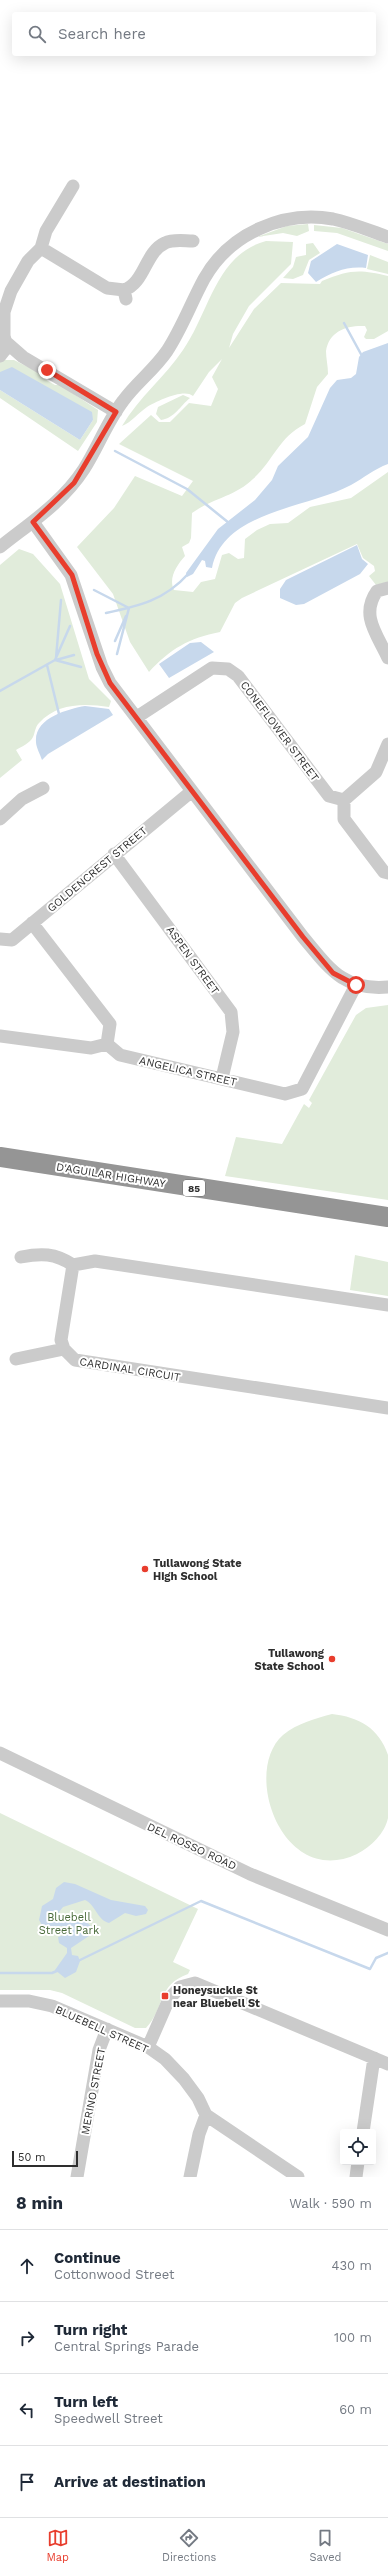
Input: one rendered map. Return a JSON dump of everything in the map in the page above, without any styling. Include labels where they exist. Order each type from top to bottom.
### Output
[{"type":"highway","name":"D'AGUILAR HIGHWAY","points":[[0,1157],[388,1217]]},
{"type":"street","points":[[73,186],[46,231],[41,248],[28,261],[10,291],[2,314],[3,344],[116,412]]},
{"type":"street","points":[[0,547],[33,522],[74,483],[116,412],[173,342],[205,277],[232,245],[244,236],[273,223],[311,217],[342,221],[388,237]]},
{"type":"street","points":[[41,248],[107,288],[125,295],[136,282],[160,246],[168,242],[193,241]]},
{"type":"street","points":[[33,522],[69,570],[102,667],[110,683],[333,973],[356,985],[388,987]]},
{"type":"street","points":[[388,588],[377,591],[373,596],[369,602],[368,617],[388,658]]},
{"type":"street","name":"CONEFLOWER STREET","points":[[137,717],[167,695],[212,668],[228,669],[238,676],[329,796],[344,800]]},
{"type":"street","points":[[388,744],[376,772],[344,800],[344,818],[384,872],[388,873]]},
{"type":"street","points":[[0,819],[22,799],[43,788]]},
{"type":"street","name":"GOLDENCREST STREET","points":[[0,939],[12,940],[192,790]]},
{"type":"street","name":"ASPEN STREET","points":[[114,854],[231,1012],[233,1032],[222,1078]]},
{"type":"street","points":[[0,1036],[91,1048],[107,1044],[110,1024],[32,923]]},
{"type":"street","name":"ANGELICA STREET","points":[[107,1044],[120,1055],[285,1094],[302,1089],[356,985]]},
{"type":"street","points":[[21,1257],[40,1253],[59,1256],[73,1265],[96,1261],[388,1305]]},
{"type":"street","points":[[16,1359],[64,1350],[61,1340],[73,1265]]},
{"type":"street","name":"CARDINAL CIRCUIT","points":[[64,1350],[75,1360],[388,1408]]},
{"type":"street","name":"DEL ROSSO ROAD","points":[[0,1753],[250,1874],[388,1930]]},
{"type":"street","points":[[148,2047],[170,1999],[180,1987],[195,1983],[388,2064]]},
{"type":"street","name":"BLUEBELL STREET","points":[[0,2001],[29,2001],[52,2006],[148,2047],[165,2059],[184,2079],[198,2098],[206,2115]]},
{"type":"street","name":"MERINO STREET","points":[[77,2177],[99,2050],[108,2029]]},
{"type":"street","points":[[363,2129],[374,2058]]},
{"type":"street","points":[[190,2177],[199,2134],[206,2115],[298,2177]]},
{"type":"street","points":[[356,2177],[358,2165]]},
{"type":"green space","points":[[308,224],[309,231],[297,236],[283,233],[257,237],[287,226]]},
{"type":"green space","points":[[314,225],[342,228],[388,244],[388,251],[337,233],[314,231]]},
{"type":"green space","points":[[266,241],[293,242],[291,264],[249,306],[233,334],[229,348],[254,309],[281,283],[320,284],[322,281],[331,277],[354,272],[369,272],[388,276],[388,331],[374,339],[366,339],[364,337],[367,330],[365,326],[346,328],[335,334],[328,344],[326,351],[328,374],[317,387],[305,424],[288,436],[260,472],[246,485],[231,494],[199,508],[192,513],[191,538],[189,543],[182,547],[185,556],[174,572],[172,585],[174,590],[193,592],[201,582],[215,579],[222,555],[229,553],[238,559],[244,558],[245,539],[257,530],[270,524],[288,523],[310,507],[351,498],[388,472],[388,582],[376,585],[369,576],[375,571],[374,566],[363,558],[357,544],[242,598],[235,603],[220,632],[189,641],[165,657],[149,672],[130,642],[113,594],[77,547],[114,508],[135,476],[182,496],[193,481],[119,444],[151,415],[159,422],[170,422],[189,403],[211,406],[218,389],[212,377],[222,359],[209,372],[193,396],[189,394],[177,394],[170,396],[147,407],[122,426],[136,406],[183,350],[225,271],[236,258],[249,248]]},
{"type":"green space","points":[[313,243],[320,253],[309,260],[303,275],[293,279],[283,278],[293,267],[296,257],[306,255],[306,244]]},
{"type":"green space","points":[[370,255],[388,262],[388,274],[367,269]]},
{"type":"green space","points":[[4,360],[14,360],[40,373],[41,377],[55,385],[60,385],[98,410],[97,422],[78,451],[0,398],[0,390],[80,440],[93,420],[0,372],[0,362]]},
{"type":"green space","points":[[183,395],[190,398],[174,414],[161,420],[156,414],[158,407]]},
{"type":"green space","points":[[19,549],[33,554],[60,584],[89,679],[111,701],[109,707],[90,705],[71,706],[62,708],[46,716],[36,728],[32,739],[16,750],[22,760],[0,778],[0,565]]},
{"type":"green space","points":[[388,1005],[388,1200],[225,1176],[236,1137],[282,1144],[304,1104],[309,1108],[312,1103],[309,1100],[356,1015],[366,1008]]},
{"type":"green space","points":[[355,1255],[388,1262],[388,1296],[350,1290]]},
{"type":"green space","points":[[332,1714],[359,1721],[373,1731],[384,1746],[388,1755],[388,1818],[381,1834],[367,1848],[357,1854],[331,1860],[308,1855],[290,1841],[276,1822],[268,1798],[266,1774],[271,1752],[283,1735],[300,1724]]},
{"type":"green space","name":"Bluebell Street Park","points":[[0,1813],[198,1909],[173,1962],[190,1970],[188,1974],[171,1984],[162,1998],[156,2013],[146,2028],[135,2028],[62,1993],[50,1990],[0,1990]]},
{"type":"water","points":[[337,244],[368,255],[366,268],[340,270],[316,282],[308,273],[311,261]]},
{"type":"water","points":[[388,343],[388,464],[351,485],[333,493],[270,514],[250,523],[232,534],[219,549],[212,568],[206,567],[205,561],[202,560],[193,574],[187,577],[186,573],[218,529],[255,500],[272,480],[278,466],[308,437],[330,388],[337,380],[351,378],[356,374],[359,357],[363,352]]},
{"type":"water","points":[[12,367],[92,412],[93,420],[80,440],[0,390],[0,372]]},
{"type":"water","points":[[357,545],[362,559],[368,564],[360,574],[304,604],[296,605],[280,598],[280,589],[286,580]]},
{"type":"water","points":[[201,642],[214,652],[169,678],[159,664],[190,643]]},
{"type":"water","points":[[85,706],[109,709],[113,715],[48,754],[42,760],[36,742],[40,727],[53,716],[61,712]]},
{"type":"water","points":[[64,1882],[75,1884],[111,1900],[145,1906],[148,1910],[146,1914],[136,1916],[125,1913],[109,1923],[102,1919],[92,1905],[85,1900],[63,1907],[59,1912],[61,1916],[84,1920],[92,1927],[92,1934],[71,1948],[72,1955],[78,1956],[80,1961],[76,1972],[65,1978],[55,1970],[67,1953],[67,1948],[59,1943],[58,1937],[70,1933],[72,1929],[64,1926],[43,1927],[39,1920],[42,1906],[53,1899],[56,1888]]},
{"type":"waterway","points":[[344,323],[362,356]]},
{"type":"waterway","points":[[115,451],[187,489],[229,523]]},
{"type":"waterway","points":[[106,613],[130,608],[151,601],[170,590],[188,574]]},
{"type":"waterway","points":[[94,590],[129,608]]},
{"type":"waterway","points":[[56,658],[61,600]]},
{"type":"waterway","points":[[117,654],[129,608]]},
{"type":"waterway","points":[[115,641],[126,616]]},
{"type":"waterway","points":[[0,691],[55,660],[70,626]]},
{"type":"waterway","points":[[56,660],[74,655]]},
{"type":"waterway","points":[[55,660],[81,667]]},
{"type":"waterway","points":[[47,665],[59,714]]},
{"type":"waterway","points":[[78,1961],[201,1901],[370,1969],[376,1958],[388,1953]]},
{"type":"waterway","points":[[0,1973],[52,1973],[59,1970]]},
{"type":"place","name":"Tullawong State High School","points":[[145,1569]]},
{"type":"place","name":"Tullawong State School","points":[[332,1659]]},
{"type":"place","name":"Honeysuckle St near Bluebell St","points":[[165,1996]]},
{"type":"route","points":[[47,370],[116,412],[84,470],[62,497],[48,511],[33,522],[72,575],[93,642],[102,667],[110,683],[151,734],[303,937],[333,973],[356,985]]}]
